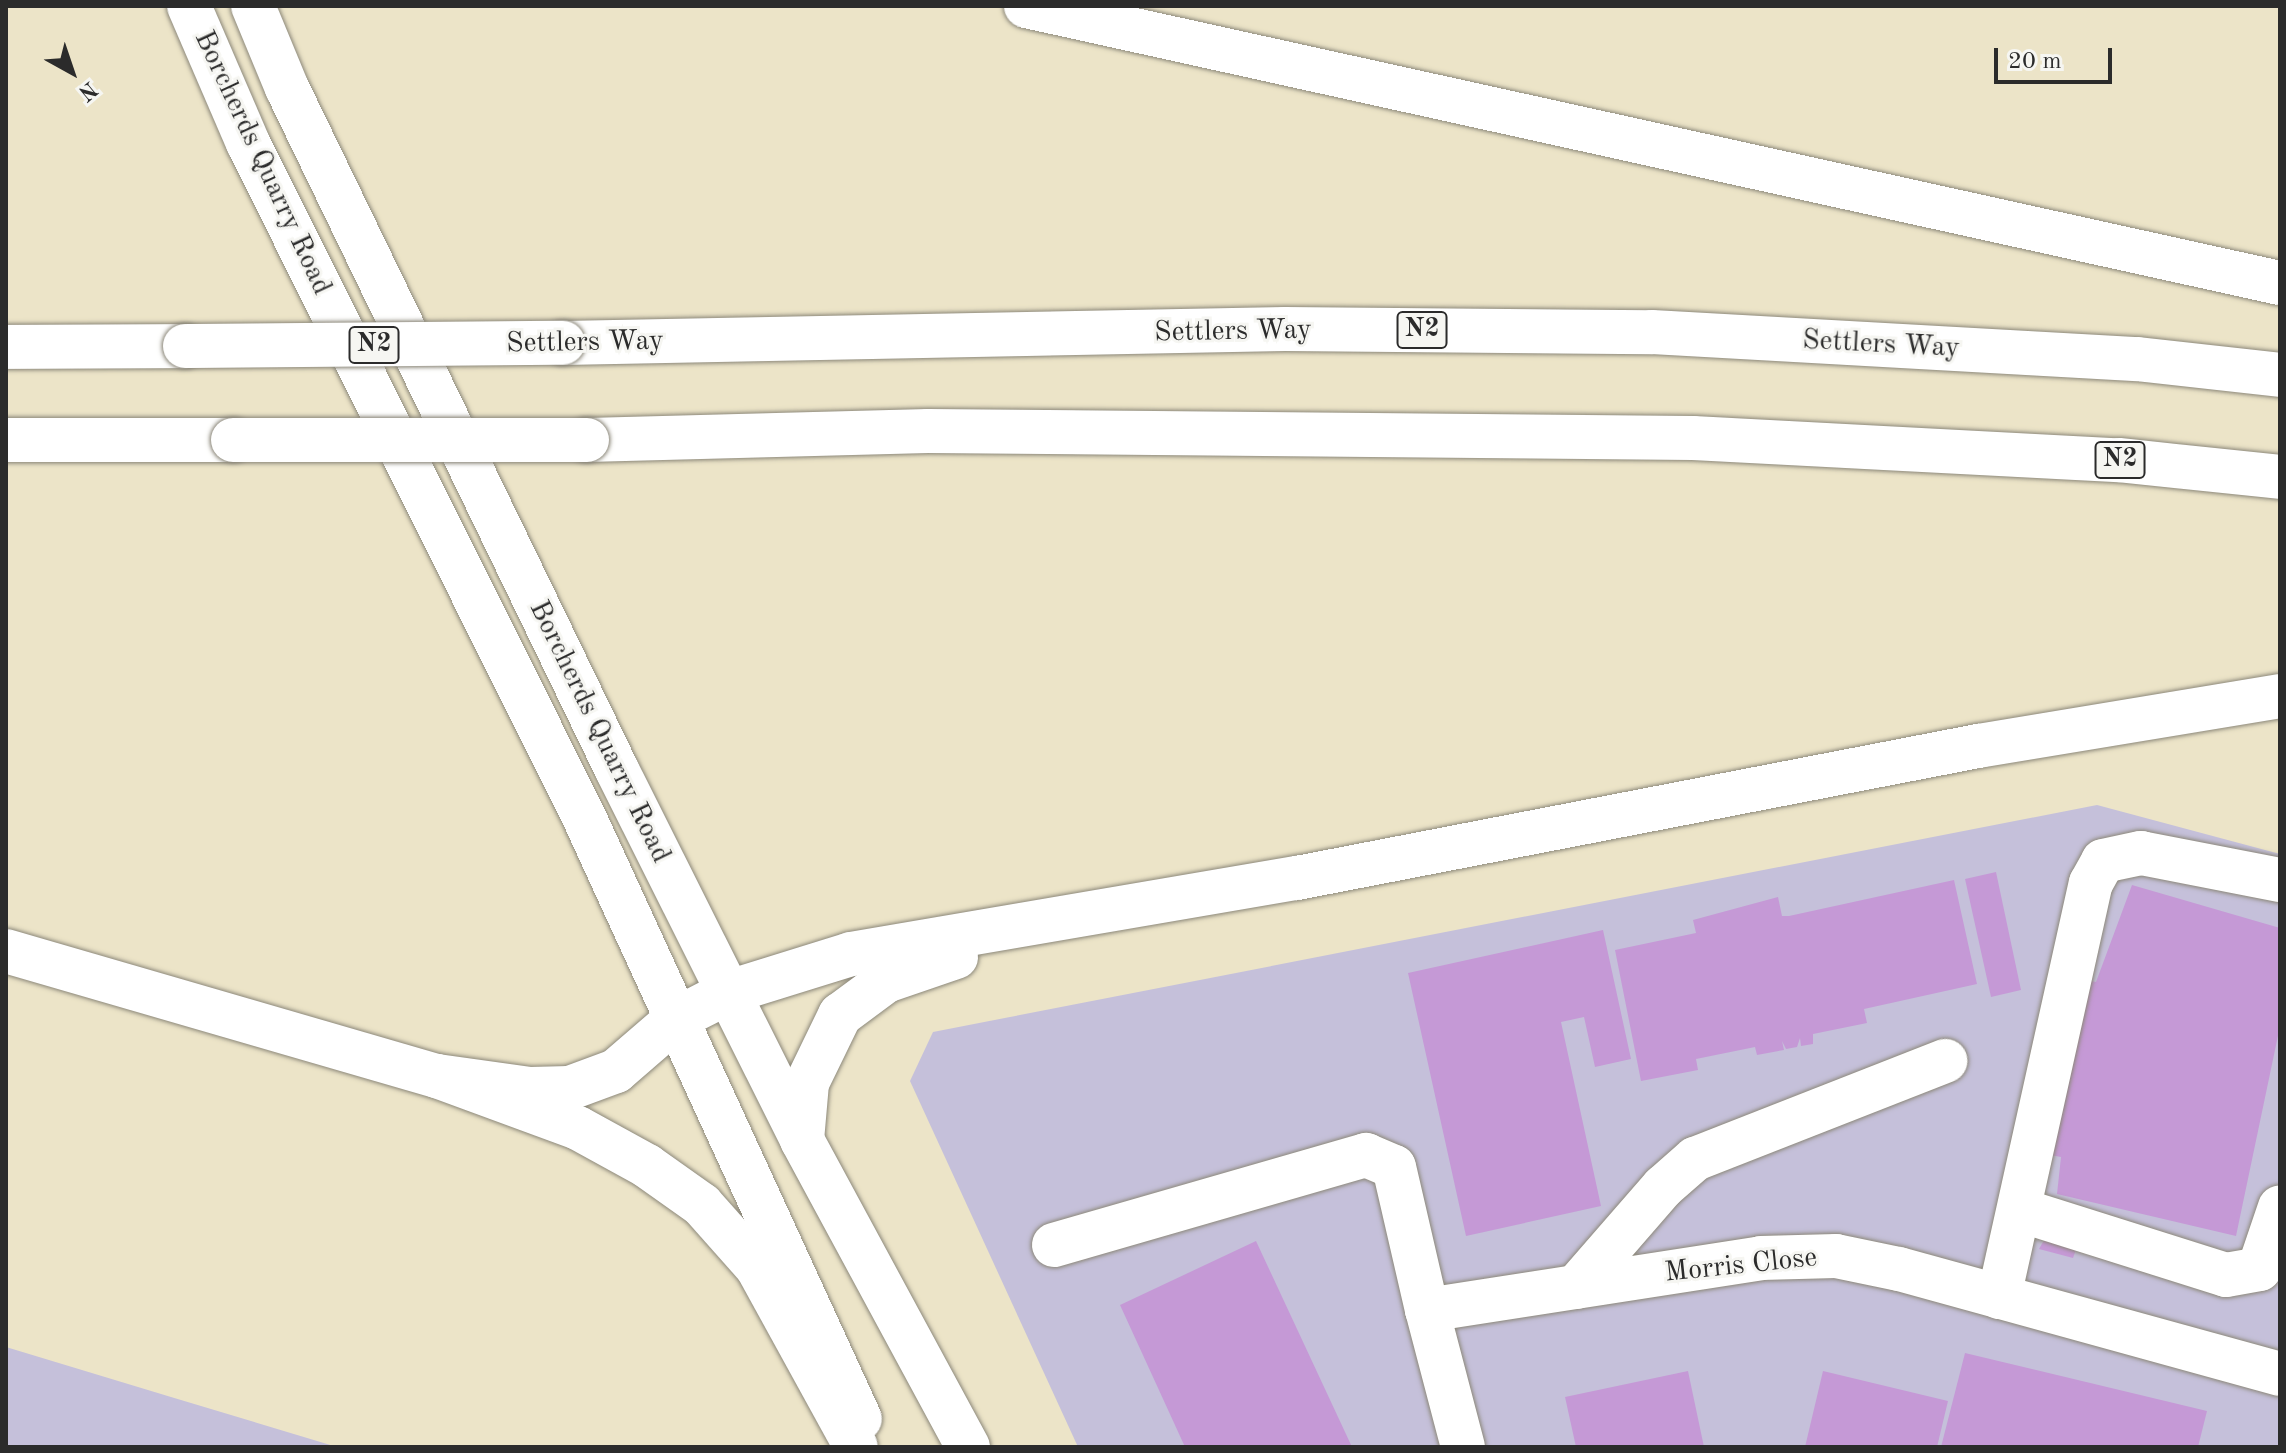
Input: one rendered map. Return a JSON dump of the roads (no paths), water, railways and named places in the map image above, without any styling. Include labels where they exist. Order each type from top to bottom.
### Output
[{"type":"main road","name":"Borcherds Quarry Road","points":[[189,6],[248,143],[584,817],[872,1447]]},
{"type":"main road","name":"Borcherds Quarry Road","points":[[253,6],[531,593],[802,1140],[968,1447]]},
{"type":"main road","points":[[1026,6],[2280,283]]},
{"type":"main road","name":"Settlers Way","points":[[6,347],[563,343],[1285,329],[1652,332],[2138,359],[2280,375]]},
{"type":"main road","name":"N2","points":[[6,440],[587,440],[928,431],[1693,438],[2119,460],[2280,477]]},
{"type":"main road","points":[[437,1076],[530,1089],[570,1088],[616,1071],[676,1019],[729,992],[851,954],[1096,914],[1832,772],[2280,696]]},
{"type":"main road","points":[[1999,1297],[2091,883],[2103,861],[2141,853],[2280,880]]},
{"type":"main road","points":[[802,1140],[810,1074],[829,1031],[854,1001],[922,968],[1096,914]]},
{"type":"main road","points":[[6,951],[437,1076],[578,1128],[647,1166],[702,1205],[734,1237],[770,1288],[856,1447]]},
{"type":"main road","points":[[1576,1287],[1663,1187],[1695,1159],[1945,1061]]},
{"type":"main road","points":[[1054,1245],[1366,1155],[1394,1167],[1463,1447]]},
{"type":"main road","points":[[2020,1210],[2226,1275],[2259,1269],[2280,1207]]},
{"type":"main road","name":"Morris Close","points":[[1427,1310],[1761,1258],[1836,1256],[2280,1374]]}]
